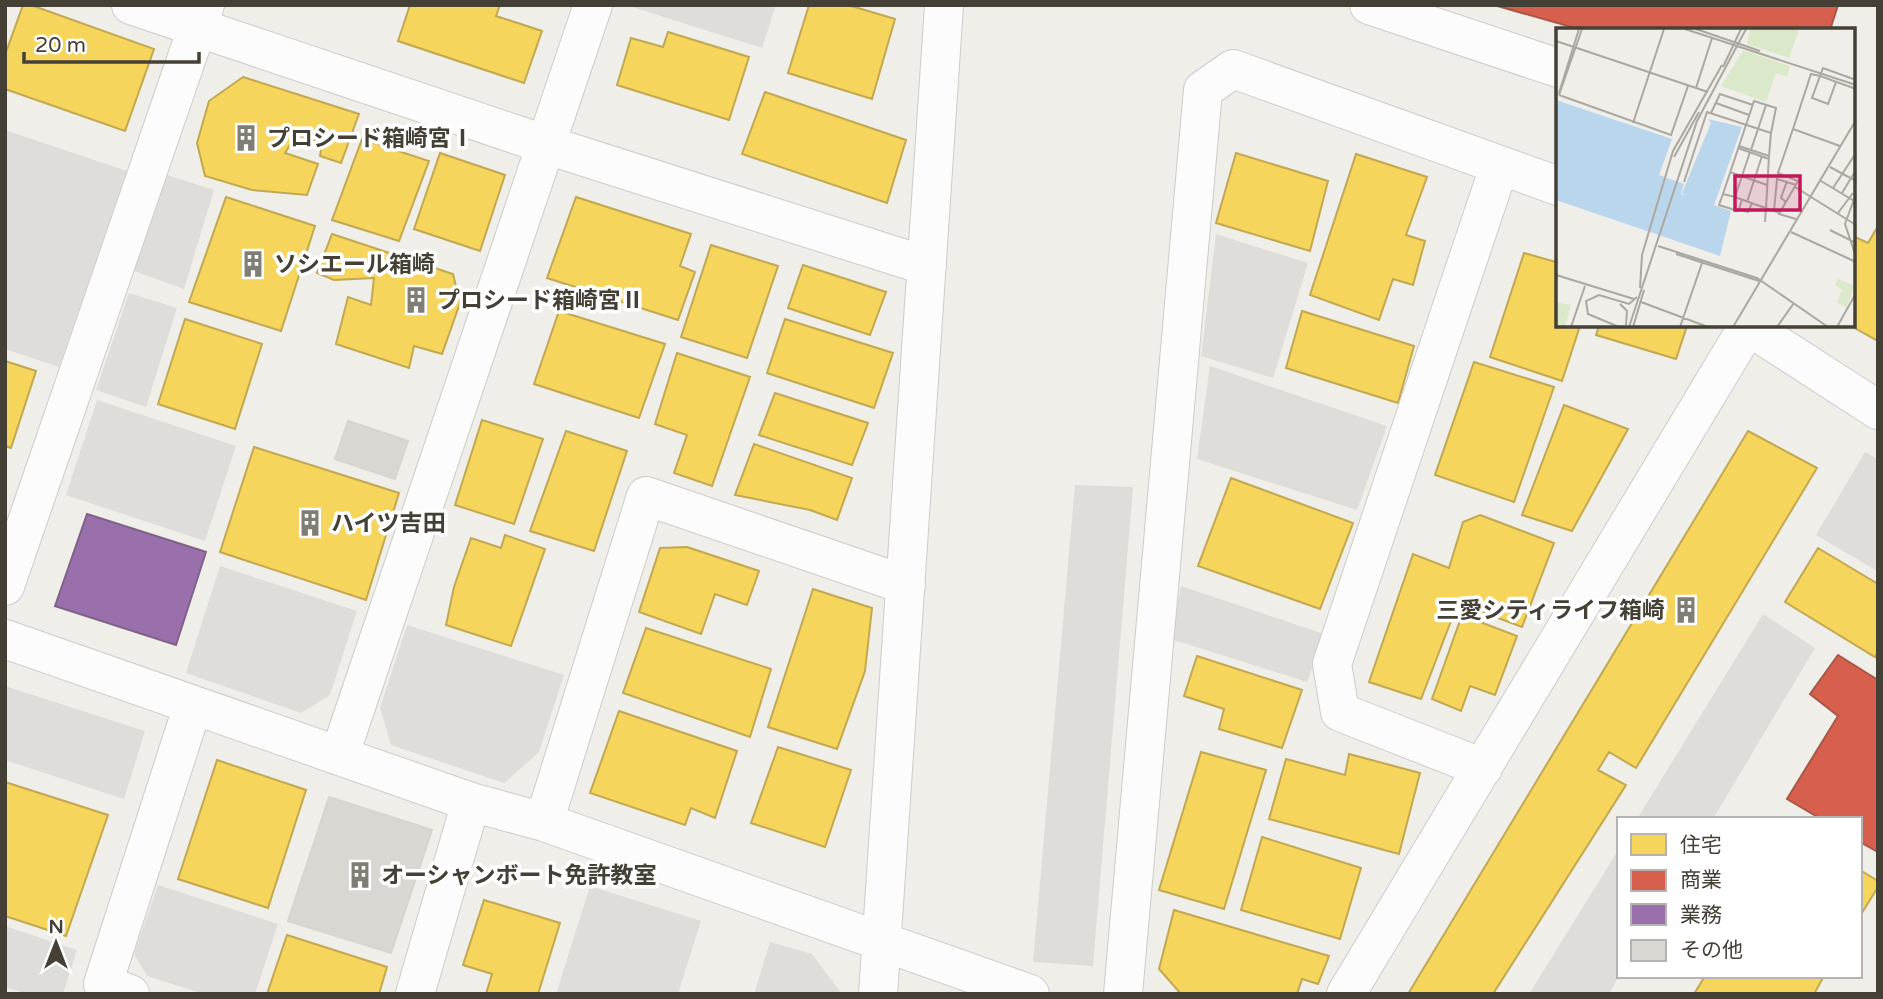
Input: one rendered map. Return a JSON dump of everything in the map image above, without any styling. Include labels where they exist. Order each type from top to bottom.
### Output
[{"type":"street","points":[[131,5],[201,17],[547,145],[927,266]]},
{"type":"street","points":[[340,754],[593,5]]},
{"type":"street","points":[[878,994],[944,5]]},
{"type":"street","points":[[1369,5],[1556,67]]},
{"type":"street","points":[[5,586],[201,17]]},
{"type":"street","points":[[1123,994],[1203,90],[1233,69],[1556,185]]},
{"type":"street","points":[[1483,768],[1340,712],[1332,664],[1499,167]]},
{"type":"street","points":[[1346,994],[1747,327]]},
{"type":"street","points":[[1750,327],[1878,410]]},
{"type":"street","points":[[544,822],[646,496],[906,585]]},
{"type":"street","points":[[5,639],[471,802],[544,822],[1030,994]]},
{"type":"street","points":[[110,991],[192,705]]},
{"type":"street","points":[[415,994],[471,802]]},
{"type":"shaded area","points":[[626,5],[776,5],[762,48]]},
{"type":"shaded area","points":[[5,130],[127,171],[59,367],[5,349]]},
{"type":"shaded area","points":[[167,175],[214,190],[184,289],[134,271]]},
{"type":"shaded area","points":[[1216,234],[1308,263],[1273,378],[1201,356]]},
{"type":"shaded area","points":[[129,293],[177,308],[146,407],[96,390]]},
{"type":"shaded area","points":[[1210,366],[1387,426],[1357,510],[1197,459]]},
{"type":"shaded area","points":[[97,400],[236,446],[205,541],[66,495]]},
{"type":"shaded area","points":[[1865,452],[1878,459],[1877,571],[1816,535]]},
{"type":"shaded area","points":[[1075,485],[1133,487],[1093,966],[1033,962]]},
{"type":"shaded area","points":[[220,566],[357,611],[330,695],[301,713],[186,673]]},
{"type":"shaded area","points":[[1181,586],[1324,634],[1307,682],[1171,639]]},
{"type":"shaded area","points":[[1763,614],[1815,648],[1714,817],[1638,817]]},
{"type":"shaded area","points":[[407,625],[564,675],[539,752],[504,783],[391,745],[380,708]]},
{"type":"shaded area","points":[[5,686],[145,731],[124,799],[5,760]]},
{"type":"shaded area","points":[[1617,852],[1618,978],[1609,994],[1529,994]]},
{"type":"shaded area","points":[[158,885],[278,924],[255,994],[204,994],[147,976],[134,954]]},
{"type":"shaded area","points":[[590,886],[701,921],[678,994],[556,994]]},
{"type":"shaded area","points":[[5,926],[77,950],[63,994],[27,994],[5,987]]},
{"type":"shaded area","points":[[770,942],[812,954],[842,994],[754,994]]},
{"type":"building: 住宅","points":[[23,5],[31,5],[154,49],[125,131],[5,89],[5,55]]},
{"type":"building: 住宅","points":[[410,5],[500,5],[496,16],[542,31],[524,83],[398,41]]},
{"type":"building: 住宅","points":[[809,5],[848,5],[895,19],[872,99],[788,73]]},
{"type":"building: 住宅","points":[[668,32],[749,57],[729,120],[617,85],[631,38],[663,47]]},
{"type":"building: 住宅","name":"プロシード箱崎宮Ⅰ","points":[[243,77],[359,114],[341,163],[320,156],[322,142],[296,135],[285,153],[318,164],[307,195],[252,190],[205,176],[197,143],[209,101]]},
{"type":"building: 住宅","points":[[765,92],[906,140],[887,203],[742,154]]},
{"type":"building: 住宅","points":[[362,139],[429,161],[399,241],[332,220]]},
{"type":"building: 住宅","points":[[440,153],[505,175],[480,251],[414,229]]},
{"type":"building: 住宅","points":[[1236,153],[1328,181],[1310,251],[1216,223]]},
{"type":"building: 住宅","points":[[1356,154],[1427,177],[1406,235],[1425,241],[1413,285],[1393,279],[1379,320],[1310,295]]},
{"type":"building: 住宅","name":"ソシエール箱崎","points":[[226,197],[315,226],[281,331],[189,302]]},
{"type":"building: 住宅","points":[[576,197],[691,234],[680,266],[695,272],[678,320],[547,278]]},
{"type":"building: 住宅","points":[[1878,226],[1878,341],[1853,327],[1855,327],[1855,237],[1868,243]]},
{"type":"building: 住宅","name":"プロシード箱崎宮Ⅱ","points":[[332,234],[453,274],[460,303],[442,354],[414,346],[409,368],[336,344],[348,297],[371,305],[374,278],[334,280],[317,273]]},
{"type":"building: 住宅","points":[[711,245],[778,266],[747,358],[681,337]]},
{"type":"building: 住宅","points":[[1524,253],[1556,262],[1556,327],[1580,327],[1562,381],[1490,357]]},
{"type":"building: 住宅","points":[[803,265],[886,292],[870,335],[788,308]]},
{"type":"building: 住宅","points":[[559,311],[665,344],[639,418],[534,384]]},
{"type":"building: 住宅","points":[[1302,311],[1414,346],[1398,403],[1286,368]]},
{"type":"building: 住宅","points":[[185,319],[262,344],[235,429],[158,404]]},
{"type":"building: 住宅","points":[[785,319],[893,353],[874,408],[767,373]]},
{"type":"building: 住宅","points":[[1599,327],[1687,327],[1676,359],[1596,335]]},
{"type":"building: 住宅","points":[[677,353],[750,377],[712,486],[674,473],[687,435],[655,424]]},
{"type":"building: 住宅","points":[[5,361],[36,371],[11,448],[5,446]]},
{"type":"building: 住宅","points":[[1474,362],[1554,387],[1514,502],[1435,475]]},
{"type":"building: 住宅","points":[[775,393],[868,423],[852,465],[759,435]]},
{"type":"building: 住宅","points":[[1564,405],[1628,429],[1572,531],[1522,515]]},
{"type":"building: 住宅","points":[[482,420],[543,439],[514,524],[455,505]]},
{"type":"building: 住宅","points":[[566,431],[627,451],[594,551],[530,531]]},
{"type":"building: 住宅","name":"三愛シティライフ箱崎","points":[[1748,431],[1817,468],[1636,768],[1609,752],[1598,770],[1626,785],[1493,994],[1408,994]]},
{"type":"building: 住宅","points":[[754,444],[852,478],[837,520],[810,510],[735,495]]},
{"type":"building: 住宅","name":"ハイツ吉田","points":[[254,447],[399,493],[366,600],[220,552]]},
{"type":"building: 住宅","points":[[1231,478],[1353,523],[1320,609],[1198,566]]},
{"type":"building: 住宅","points":[[1480,515],[1554,543],[1522,627],[1458,603],[1421,699],[1369,682],[1413,554],[1449,568],[1463,522]]},
{"type":"building: 住宅","points":[[505,535],[545,549],[511,646],[446,625],[454,587],[471,538],[501,548]]},
{"type":"building: 住宅","points":[[687,547],[759,571],[747,605],[715,594],[701,634],[639,612],[660,548]]},
{"type":"building: 住宅","points":[[1818,548],[1878,584],[1878,652],[1875,657],[1785,602]]},
{"type":"building: 住宅","points":[[813,589],[872,608],[865,671],[837,749],[768,727]]},
{"type":"building: 住宅","points":[[1462,615],[1517,636],[1495,695],[1470,686],[1461,711],[1432,699]]},
{"type":"building: 住宅","points":[[646,628],[771,669],[750,737],[623,693]]},
{"type":"building: 住宅","points":[[1197,656],[1302,690],[1282,748],[1219,729],[1224,709],[1184,696]]},
{"type":"building: 住宅","points":[[619,711],[737,751],[715,818],[691,808],[685,825],[590,793]]},
{"type":"building: 住宅","points":[[778,747],[851,770],[825,847],[751,823]]},
{"type":"building: 住宅","points":[[1201,752],[1266,770],[1224,909],[1159,890]]},
{"type":"building: 住宅","points":[[1349,754],[1420,773],[1399,854],[1269,819],[1286,759],[1345,775]]},
{"type":"building: 住宅","points":[[217,760],[306,790],[268,908],[178,879]]},
{"type":"building: 住宅","points":[[5,782],[108,815],[66,936],[5,916]]},
{"type":"building: 住宅","points":[[1262,837],[1361,868],[1340,939],[1241,910]]},
{"type":"building: 住宅","points":[[1862,871],[1878,881],[1878,887],[1862,913]]},
{"type":"building: 住宅","points":[[484,900],[560,923],[538,994],[486,994],[492,974],[463,965]]},
{"type":"building: 住宅","points":[[1174,910],[1329,956],[1318,984],[1302,979],[1297,994],[1181,994],[1159,969]]},
{"type":"building: 住宅","points":[[287,935],[387,967],[379,994],[267,994]]},
{"type":"building: 住宅","points":[[1704,978],[1823,978],[1814,994],[1694,994]]},
{"type":"building: 商業","points":[[1494,5],[1838,5],[1831,28],[1575,28]]},
{"type":"building: 商業","points":[[1838,655],[1878,680],[1878,852],[1862,843],[1862,817],[1818,817],[1787,799],[1838,716],[1810,694]]},
{"type":"building: 業務","points":[[87,514],[206,552],[176,645],[55,606]]},
{"type":"building: その他","points":[[348,421],[408,441],[395,479],[335,459]]},
{"type":"building: その他","name":"オーシャンボート免許教室","points":[[329,797],[432,830],[391,953],[288,921]]},
{"type":"place","name":"プロシード箱崎宮Ⅰ","points":[[246,138]]},
{"type":"place","name":"ソシエール箱崎","points":[[253,264]]},
{"type":"place","name":"プロシード箱崎宮Ⅱ","points":[[416,300]]},
{"type":"place","name":"ハイツ吉田","points":[[310,523]]},
{"type":"place","name":"三愛シティライフ箱崎","points":[[1686,610]]},
{"type":"place","name":"オーシャンボート免許教室","points":[[360,875]]}]
